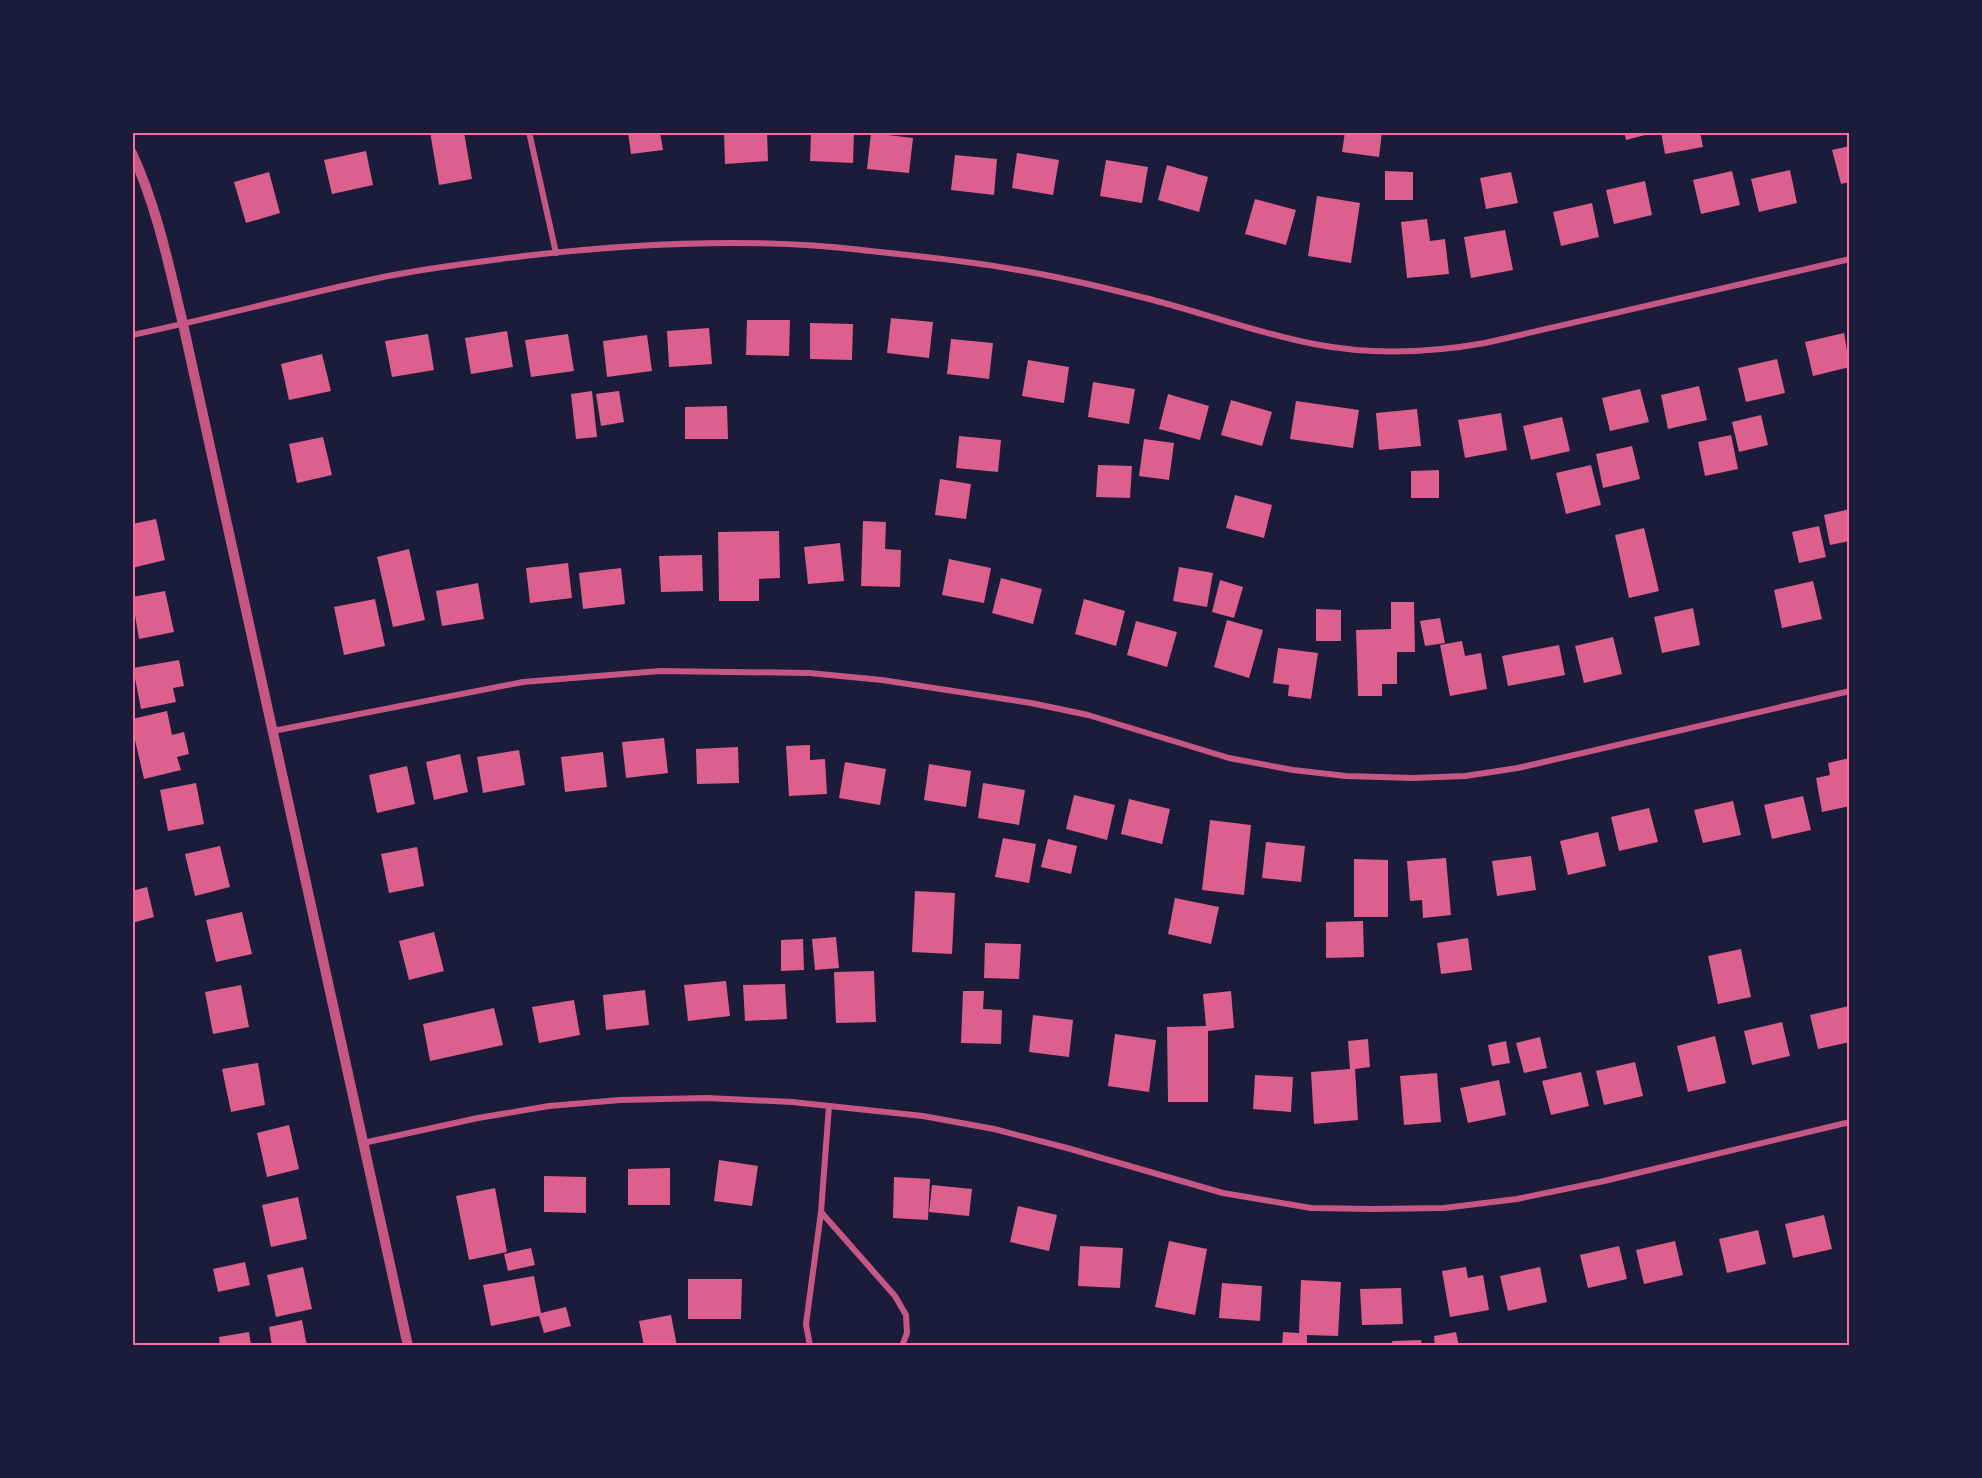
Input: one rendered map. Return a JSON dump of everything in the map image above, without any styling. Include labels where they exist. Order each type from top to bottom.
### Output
[{"type":"street","points":[[529,132],[556,253]]},
{"type":"street","points":[[132,153],[142,174],[165,247],[183,324],[408,1346]]},
{"type":"street","points":[[132,335],[389,276],[456,264],[597,248],[680,244],[796,245],[858,250],[1013,269],[1142,297],[1316,345],[1400,351],[1446,350],[1850,259]]},
{"type":"street","points":[[273,731],[523,682],[660,671],[809,673],[882,680],[1031,703],[1088,716],[1229,758],[1293,770],[1346,777],[1413,778],[1465,776],[1518,768],[1850,691]]},
{"type":"street","points":[[363,1143],[488,1116],[549,1106],[620,1100],[707,1098],[829,1106],[922,1116],[994,1129],[1223,1193],[1311,1208],[1444,1208],[1517,1199],[1604,1181],[1850,1122]]},
{"type":"street","points":[[810,1346],[806,1324],[821,1212],[829,1106]]},
{"type":"street","points":[[821,1212],[895,1296],[906,1315],[907,1332],[902,1346]]},
{"type":"building","points":[[430,132],[464,132],[472,179],[439,185]]},
{"type":"building","points":[[628,132],[660,132],[663,150],[631,154]]},
{"type":"building","points":[[724,132],[767,132],[768,161],[725,164]]},
{"type":"building","points":[[811,132],[854,132],[853,163],[810,161]]},
{"type":"building","points":[[1345,132],[1382,132],[1379,157],[1342,152]]},
{"type":"building","points":[[1624,132],[1653,132],[1653,133],[1626,140]]},
{"type":"building","points":[[1661,132],[1700,132],[1703,147],[1665,154]]},
{"type":"building","points":[[871,133],[913,138],[909,173],[867,169]]},
{"type":"building","points":[[1850,146],[1850,182],[1841,184],[1832,150]]},
{"type":"building","points":[[366,151],[373,185],[332,194],[324,160]]},
{"type":"building","points":[[1017,153],[1059,160],[1053,195],[1012,188]]},
{"type":"building","points":[[955,155],[997,159],[994,195],[951,190]]},
{"type":"building","points":[[1106,160],[1148,167],[1142,203],[1100,196]]},
{"type":"building","points":[[1167,165],[1208,177],[1199,212],[1158,200]]},
{"type":"building","points":[[1790,170],[1797,203],[1759,212],[1751,179]]},
{"type":"building","points":[[1385,171],[1413,172],[1413,200],[1385,200]]},
{"type":"building","points":[[1732,171],[1740,205],[1701,214],[1693,180]]},
{"type":"building","points":[[269,172],[280,213],[246,223],[234,182]]},
{"type":"building","points":[[1511,172],[1518,203],[1486,209],[1480,178]]},
{"type":"building","points":[[1645,181],[1652,215],[1614,224],[1606,190]]},
{"type":"building","points":[[1317,196],[1360,203],[1351,263],[1308,256]]},
{"type":"building","points":[[1255,199],[1296,210],[1286,245],[1245,234]]},
{"type":"building","points":[[1592,203],[1599,237],[1561,246],[1553,212]]},
{"type":"building","points":[[1427,219],[1430,241],[1445,239],[1449,274],[1407,278],[1401,222]]},
{"type":"building","points":[[1505,230],[1513,270],[1471,278],[1464,237]]},
{"type":"building","points":[[891,318],[933,322],[929,358],[887,353]]},
{"type":"building","points":[[747,320],[790,320],[789,356],[746,355]]},
{"type":"building","points":[[810,323],[853,324],[852,360],[810,359]]},
{"type":"building","points":[[709,328],[712,364],[669,367],[667,331]]},
{"type":"building","points":[[507,331],[513,367],[471,374],[465,338]]},
{"type":"building","points":[[1844,333],[1850,367],[1813,376],[1805,342]]},
{"type":"building","points":[[428,334],[434,370],[392,377],[385,341]]},
{"type":"building","points":[[568,334],[574,371],[531,377],[525,340]]},
{"type":"building","points":[[647,335],[652,371],[607,377],[603,341]]},
{"type":"building","points":[[951,339],[993,343],[989,379],[947,374]]},
{"type":"building","points":[[322,354],[331,391],[289,400],[281,364]]},
{"type":"building","points":[[1777,359],[1785,393],[1746,402],[1738,368]]},
{"type":"building","points":[[1028,360],[1069,367],[1064,403],[1022,396]]},
{"type":"building","points":[[1093,382],[1135,389],[1129,424],[1088,417]]},
{"type":"building","points":[[1699,386],[1707,420],[1668,429],[1661,395]]},
{"type":"building","points":[[1640,389],[1649,422],[1610,431],[1602,398]]},
{"type":"building","points":[[592,391],[597,437],[576,439],[571,394]]},
{"type":"building","points":[[619,391],[624,422],[601,426],[596,394]]},
{"type":"building","points":[[1168,394],[1209,406],[1200,440],[1159,429]]},
{"type":"building","points":[[1231,400],[1272,412],[1262,446],[1221,435]]},
{"type":"building","points":[[1296,401],[1359,410],[1353,448],[1290,439]]},
{"type":"building","points":[[727,406],[728,439],[685,439],[685,407]]},
{"type":"building","points":[[1417,409],[1421,446],[1379,450],[1376,413]]},
{"type":"building","points":[[1501,413],[1507,450],[1465,458],[1458,420]]},
{"type":"building","points":[[1761,415],[1768,445],[1739,452],[1732,422]]},
{"type":"building","points":[[1562,417],[1570,451],[1531,460],[1523,426]]},
{"type":"building","points":[[1731,435],[1738,469],[1705,476],[1698,442]]},
{"type":"building","points":[[959,436],[1001,440],[998,472],[956,468]]},
{"type":"building","points":[[323,437],[332,475],[297,483],[289,444]]},
{"type":"building","points":[[1144,439],[1174,443],[1169,480],[1139,476]]},
{"type":"building","points":[[1632,446],[1640,479],[1603,488],[1596,454]]},
{"type":"building","points":[[1098,465],[1132,466],[1130,498],[1096,497]]},
{"type":"building","points":[[1591,465],[1601,505],[1566,514],[1556,473]]},
{"type":"building","points":[[1439,470],[1439,498],[1411,498],[1411,471]]},
{"type":"building","points":[[940,479],[971,484],[966,519],[935,515]]},
{"type":"building","points":[[1235,495],[1272,505],[1264,538],[1226,528]]},
{"type":"building","points":[[1850,509],[1850,541],[1830,545],[1824,515]]},
{"type":"building","points":[[156,519],[165,560],[132,568],[132,524]]},
{"type":"building","points":[[863,521],[886,522],[885,549],[901,550],[900,587],[861,586]]},
{"type":"building","points":[[1819,526],[1826,557],[1799,563],[1792,532]]},
{"type":"building","points":[[1644,528],[1659,591],[1629,598],[1615,535]]},
{"type":"building","points":[[779,531],[780,578],[759,579],[759,601],[719,601],[718,532]]},
{"type":"building","points":[[840,543],[844,581],[808,584],[804,547]]},
{"type":"building","points":[[409,549],[425,620],[393,627],[377,557]]},
{"type":"building","points":[[702,555],[703,591],[661,592],[659,556]]},
{"type":"building","points":[[949,559],[991,568],[984,603],[942,595]]},
{"type":"building","points":[[568,563],[572,598],[530,603],[526,568]]},
{"type":"building","points":[[1179,567],[1213,573],[1207,607],[1173,601]]},
{"type":"building","points":[[621,568],[625,604],[583,609],[579,573]]},
{"type":"building","points":[[1001,578],[1042,589],[1033,624],[992,613]]},
{"type":"building","points":[[1220,580],[1243,587],[1234,618],[1212,612]]},
{"type":"building","points":[[1813,581],[1822,619],[1782,628],[1774,590]]},
{"type":"building","points":[[478,583],[484,619],[442,626],[436,591]]},
{"type":"building","points":[[165,591],[174,632],[139,639],[132,597]]},
{"type":"building","points":[[375,599],[385,646],[344,655],[334,607]]},
{"type":"building","points":[[1084,599],[1125,611],[1116,646],[1075,634]]},
{"type":"building","points":[[1391,602],[1414,602],[1415,652],[1397,652],[1397,684],[1382,684],[1382,696],[1358,696],[1356,630],[1391,629]]},
{"type":"building","points":[[1693,608],[1700,645],[1662,653],[1654,617]]},
{"type":"building","points":[[1316,609],[1341,610],[1341,641],[1316,641]]},
{"type":"building","points":[[1440,618],[1445,643],[1425,646],[1420,621]]},
{"type":"building","points":[[1227,620],[1263,630],[1249,678],[1214,667]]},
{"type":"building","points":[[1136,621],[1177,632],[1167,667],[1127,655]]},
{"type":"building","points":[[1613,637],[1622,674],[1584,683],[1575,646]]},
{"type":"building","points":[[1462,641],[1465,656],[1481,653],[1487,689],[1450,696],[1440,645]]},
{"type":"building","points":[[1559,645],[1565,675],[1508,686],[1502,656]]},
{"type":"building","points":[[1278,648],[1318,653],[1311,699],[1288,696],[1289,685],[1273,683]]},
{"type":"building","points":[[179,660],[184,686],[173,688],[176,702],[141,709],[133,668]]},
{"type":"building","points":[[167,711],[172,735],[184,732],[189,754],[177,757],[181,770],[144,779],[132,719]]},
{"type":"building","points":[[664,738],[668,773],[626,778],[622,742]]},
{"type":"building","points":[[810,745],[810,760],[825,759],[827,794],[789,796],[786,746]]},
{"type":"building","points":[[738,747],[739,783],[697,784],[696,749]]},
{"type":"building","points":[[519,750],[525,785],[483,793],[477,757]]},
{"type":"building","points":[[603,752],[607,787],[565,792],[561,757]]},
{"type":"building","points":[[460,754],[468,792],[434,800],[426,762]]},
{"type":"building","points":[[1850,758],[1850,806],[1822,812],[1816,778],[1830,775],[1828,763]]},
{"type":"building","points":[[845,762],[886,769],[880,805],[839,798]]},
{"type":"building","points":[[929,764],[971,771],[966,807],[924,800]]},
{"type":"building","points":[[407,766],[415,804],[377,813],[369,775]]},
{"type":"building","points":[[196,783],[204,824],[168,831],[160,790]]},
{"type":"building","points":[[983,783],[1025,790],[1019,825],[978,818]]},
{"type":"building","points":[[1074,795],[1115,805],[1107,840],[1066,829]]},
{"type":"building","points":[[1803,796],[1811,830],[1772,839],[1764,805]]},
{"type":"building","points":[[1129,799],[1170,809],[1162,844],[1121,834]]},
{"type":"building","points":[[1733,801],[1741,835],[1703,843],[1694,810]]},
{"type":"building","points":[[1649,808],[1658,842],[1619,851],[1611,817]]},
{"type":"building","points":[[1210,820],[1251,825],[1244,895],[1202,890]]},
{"type":"building","points":[[1598,832],[1606,866],[1568,875],[1560,841]]},
{"type":"building","points":[[1003,838],[1036,844],[1029,883],[995,877]]},
{"type":"building","points":[[1048,839],[1077,846],[1071,874],[1041,867]]},
{"type":"building","points":[[1266,842],[1305,846],[1301,882],[1262,878]]},
{"type":"building","points":[[220,846],[230,887],[195,896],[185,854]]},
{"type":"building","points":[[417,847],[424,886],[389,893],[381,854]]},
{"type":"building","points":[[1531,856],[1536,890],[1497,896],[1492,861]]},
{"type":"building","points":[[1446,858],[1451,915],[1423,918],[1422,900],[1410,901],[1407,861]]},
{"type":"building","points":[[1354,859],[1388,860],[1388,917],[1354,917]]},
{"type":"building","points":[[147,887],[154,917],[132,923],[132,891]]},
{"type":"building","points":[[915,891],[955,893],[952,954],[912,952]]},
{"type":"building","points":[[1175,898],[1219,907],[1211,944],[1168,934]]},
{"type":"building","points":[[242,912],[252,954],[216,962],[206,920]]},
{"type":"building","points":[[1363,921],[1364,957],[1326,958],[1326,922]]},
{"type":"building","points":[[434,932],[444,971],[409,980],[399,941]]},
{"type":"building","points":[[836,937],[839,968],[815,970],[812,939]]},
{"type":"building","points":[[1468,938],[1472,970],[1441,974],[1437,943]]},
{"type":"building","points":[[803,939],[804,970],[781,971],[781,940]]},
{"type":"building","points":[[985,943],[1021,944],[1019,979],[984,978]]},
{"type":"building","points":[[1741,949],[1751,997],[1718,1004],[1708,956]]},
{"type":"building","points":[[874,971],[876,1022],[836,1023],[834,972]]},
{"type":"building","points":[[726,981],[730,1016],[688,1021],[684,985]]},
{"type":"building","points":[[785,984],[787,1019],[745,1021],[743,985]]},
{"type":"building","points":[[241,985],[249,1027],[213,1034],[205,992]]},
{"type":"building","points":[[645,990],[649,1025],[606,1030],[603,995]]},
{"type":"building","points":[[963,991],[984,991],[983,1009],[1002,1010],[1001,1044],[961,1043]]},
{"type":"building","points":[[1231,991],[1234,1028],[1208,1031],[1208,1102],[1168,1102],[1167,1027],[1206,1026],[1203,994]]},
{"type":"building","points":[[574,1000],[580,1035],[539,1043],[532,1007]]},
{"type":"building","points":[[1849,1006],[1850,1042],[1818,1049],[1810,1015]]},
{"type":"building","points":[[494,1008],[503,1045],[430,1061],[423,1024]]},
{"type":"building","points":[[1033,1015],[1073,1020],[1069,1057],[1029,1052]]},
{"type":"building","points":[[1782,1022],[1790,1056],[1752,1065],[1744,1031]]},
{"type":"building","points":[[1115,1034],[1156,1040],[1149,1092],[1108,1086]]},
{"type":"building","points":[[1715,1036],[1726,1083],[1688,1092],[1677,1046]]},
{"type":"building","points":[[1540,1037],[1547,1068],[1524,1073],[1516,1043]]},
{"type":"building","points":[[1368,1039],[1370,1067],[1355,1069],[1358,1120],[1314,1124],[1311,1072],[1350,1069],[1348,1041]]},
{"type":"building","points":[[1506,1041],[1510,1063],[1492,1066],[1488,1045]]},
{"type":"building","points":[[1635,1062],[1643,1096],[1604,1105],[1596,1071]]},
{"type":"building","points":[[258,1063],[265,1105],[231,1112],[222,1069]]},
{"type":"building","points":[[1581,1072],[1589,1106],[1551,1115],[1542,1081]]},
{"type":"building","points":[[1437,1073],[1441,1122],[1404,1125],[1400,1076]]},
{"type":"building","points":[[1255,1075],[1293,1077],[1291,1112],[1253,1109]]},
{"type":"building","points":[[1499,1080],[1506,1115],[1468,1123],[1460,1088]]},
{"type":"building","points":[[289,1125],[299,1169],[267,1177],[257,1133]]},
{"type":"building","points":[[719,1160],[758,1166],[752,1206],[714,1201]]},
{"type":"building","points":[[670,1168],[670,1205],[628,1205],[628,1169]]},
{"type":"building","points":[[544,1176],[586,1177],[586,1213],[544,1212]]},
{"type":"building","points":[[894,1177],[930,1179],[928,1220],[893,1218]]},
{"type":"building","points":[[932,1185],[972,1189],[969,1216],[929,1212]]},
{"type":"building","points":[[495,1188],[507,1252],[469,1260],[456,1196]]},
{"type":"building","points":[[298,1197],[307,1239],[271,1247],[262,1205]]},
{"type":"building","points":[[1018,1206],[1057,1215],[1049,1251],[1010,1242]]},
{"type":"building","points":[[1824,1215],[1832,1249],[1793,1258],[1785,1224]]},
{"type":"building","points":[[1758,1230],[1766,1264],[1727,1273],[1719,1239]]},
{"type":"building","points":[[1169,1241],[1207,1249],[1195,1315],[1155,1307]]},
{"type":"building","points":[[1675,1241],[1683,1275],[1644,1284],[1636,1250]]},
{"type":"building","points":[[1080,1246],[1123,1248],[1120,1288],[1078,1286]]},
{"type":"building","points":[[1619,1246],[1627,1279],[1588,1288],[1580,1255]]},
{"type":"building","points":[[531,1248],[535,1265],[508,1271],[504,1254]]},
{"type":"building","points":[[245,1262],[250,1285],[218,1292],[213,1269]]},
{"type":"building","points":[[303,1267],[312,1309],[276,1317],[267,1275]]},
{"type":"building","points":[[1466,1267],[1468,1278],[1483,1275],[1489,1310],[1450,1317],[1442,1271]]},
{"type":"building","points":[[1540,1267],[1547,1302],[1508,1311],[1500,1276]]},
{"type":"building","points":[[534,1276],[541,1313],[566,1307],[571,1326],[544,1333],[539,1316],[491,1326],[483,1285]]},
{"type":"building","points":[[688,1279],[742,1279],[741,1319],[688,1319]]},
{"type":"building","points":[[1301,1280],[1341,1282],[1338,1336],[1307,1335],[1307,1346],[1282,1346],[1283,1332],[1299,1333]]},
{"type":"building","points":[[1222,1283],[1262,1286],[1260,1321],[1219,1318]]},
{"type":"building","points":[[1401,1288],[1403,1324],[1362,1325],[1360,1289]]},
{"type":"building","points":[[671,1315],[677,1346],[644,1346],[639,1321]]},
{"type":"building","points":[[302,1320],[307,1346],[272,1346],[269,1327]]},
{"type":"building","points":[[249,1332],[251,1346],[220,1346],[219,1337]]},
{"type":"building","points":[[1456,1332],[1459,1346],[1435,1346],[1434,1336]]},
{"type":"building","points":[[1421,1340],[1422,1346],[1393,1346],[1392,1341]]}]
